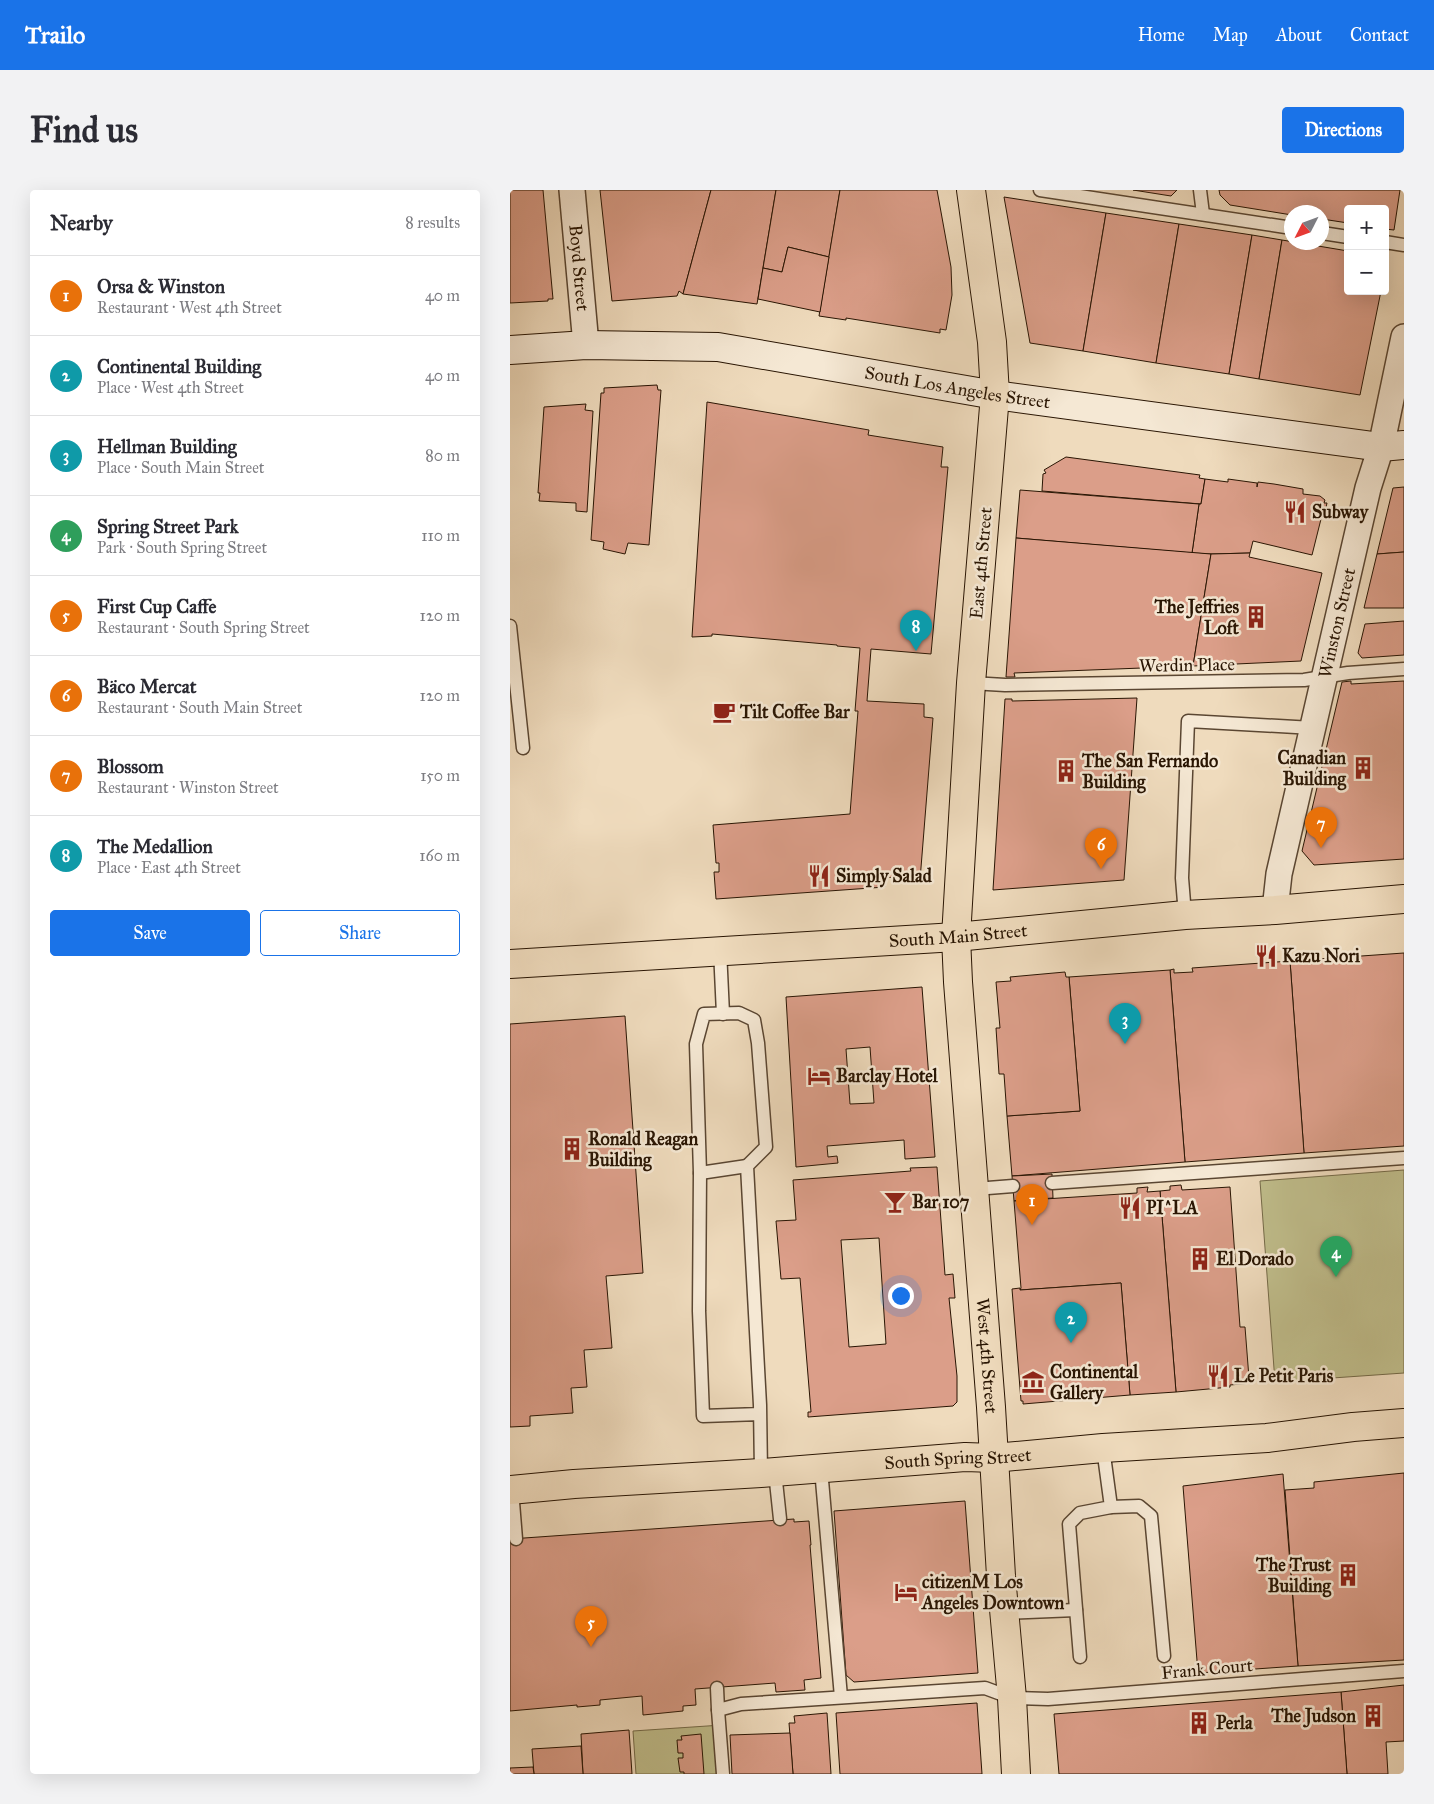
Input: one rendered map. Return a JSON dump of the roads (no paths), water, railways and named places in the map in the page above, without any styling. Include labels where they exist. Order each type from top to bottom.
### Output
[{"type":"main road","name":"East 4th Street","points":[[956,937],[971,683],[995,396],[992,342],[971,190]]},
{"type":"main road","name":"South Los Angeles Street","points":[[510,350],[586,345],[718,347],[995,396],[1393,446]]},
{"type":"main road","name":"South Main Street","points":[[510,964],[956,937],[1185,915],[1275,910],[1404,899]]},
{"type":"main road","name":"West 4th Street","points":[[956,937],[1016,1774]]},
{"type":"main road","name":"South Spring Street","points":[[511,1490],[574,1484],[768,1473],[965,1457],[994,1458],[1103,1448],[1267,1438],[1353,1427],[1404,1424]]},
{"type":"street","name":"Boyd Street","points":[[572,190],[586,345]]},
{"type":"street","name":"Winston Street","points":[[1275,910],[1279,874],[1368,488],[1393,446],[1404,338]]},
{"type":"lane","points":[[1040,190],[1284,227]]},
{"type":"lane","points":[[1200,190],[1203,214]]},
{"type":"lane","points":[[1329,234],[1344,236]]},
{"type":"lane","points":[[1389,243],[1404,245]]},
{"type":"lane","points":[[510,626],[523,748]]},
{"type":"lane","name":"Werdin Place","points":[[971,683],[1015,685],[1304,680],[1348,673],[1404,669]]},
{"type":"lane","points":[[1185,915],[1182,878],[1188,720],[1313,728]]},
{"type":"lane","points":[[720,950],[723,1014]]},
{"type":"lane","points":[[700,1173],[747,1166],[766,1147],[754,1020],[739,1013],[704,1014],[696,1044],[700,1173],[699,1311],[703,1416],[760,1414]]},
{"type":"lane","points":[[1052,1183],[1246,1164],[1404,1158]]},
{"type":"lane","points":[[747,1166],[760,1414],[768,1473],[780,1520]]},
{"type":"lane","points":[[975,1189],[1013,1186]]},
{"type":"lane","points":[[1103,1448],[1111,1507]]},
{"type":"lane","points":[[820,1469],[841,1697]]},
{"type":"lane","points":[[511,1490],[516,1539]]},
{"type":"lane","points":[[1080,1657],[1069,1524],[1080,1513],[1111,1507],[1139,1506],[1150,1516],[1164,1656]]},
{"type":"lane","points":[[1004,1613],[1076,1610]]},
{"type":"lane","name":"Frank Court","points":[[718,1710],[740,1704],[985,1688],[1012,1698],[1048,1699],[1404,1671]]},
{"type":"lane","points":[[717,1688],[723,1774]]},
{"type":"place","name":"Subway","points":[[1295,512]]},
{"type":"place","name":"The Jeffries Loft","points":[[1256,617]]},
{"type":"place","name":"The Medallion","points":[[916,651]]},
{"type":"place","name":"Tilt Coffee Bar","points":[[724,712]]},
{"type":"place","name":"Canadian Building","points":[[1363,768]]},
{"type":"place","name":"The San Fernando Building","points":[[1066,771]]},
{"type":"place","name":"Blossom","points":[[1321,848]]},
{"type":"place","name":"Bäco Mercat","points":[[1101,869]]},
{"type":"place","name":"Simply Salad","points":[[819,876]]},
{"type":"place","name":"Kazu Nori","points":[[1266,956]]},
{"type":"place","name":"Hellman Building","points":[[1125,1044]]},
{"type":"place","name":"Barclay Hotel","points":[[819,1076]]},
{"type":"place","name":"Ronald Reagan Building","points":[[572,1149]]},
{"type":"place","name":"Bar 107","points":[[895,1202]]},
{"type":"place","name":"PI^LA","points":[[1130,1208]]},
{"type":"place","name":"Orsa & Winston","points":[[1032,1225]]},
{"type":"place","name":"El Dorado","points":[[1200,1259]]},
{"type":"place","name":"Spring Street Park","points":[[1336,1277]]},
{"type":"place","name":"Continental Building","points":[[1071,1343]]},
{"type":"place","name":"Le Petit Paris","points":[[1218,1376]]},
{"type":"place","name":"Continental Gallery","points":[[1033,1382]]},
{"type":"place","name":"The Trust Building","points":[[1348,1575]]},
{"type":"place","name":"citizenM Los Angeles Downtown","points":[[906,1592]]},
{"type":"place","name":"First Cup Caffe","points":[[591,1647]]},
{"type":"place","name":"The Judson","points":[[1373,1716]]},
{"type":"place","name":"Perla","points":[[1199,1723]]}]
